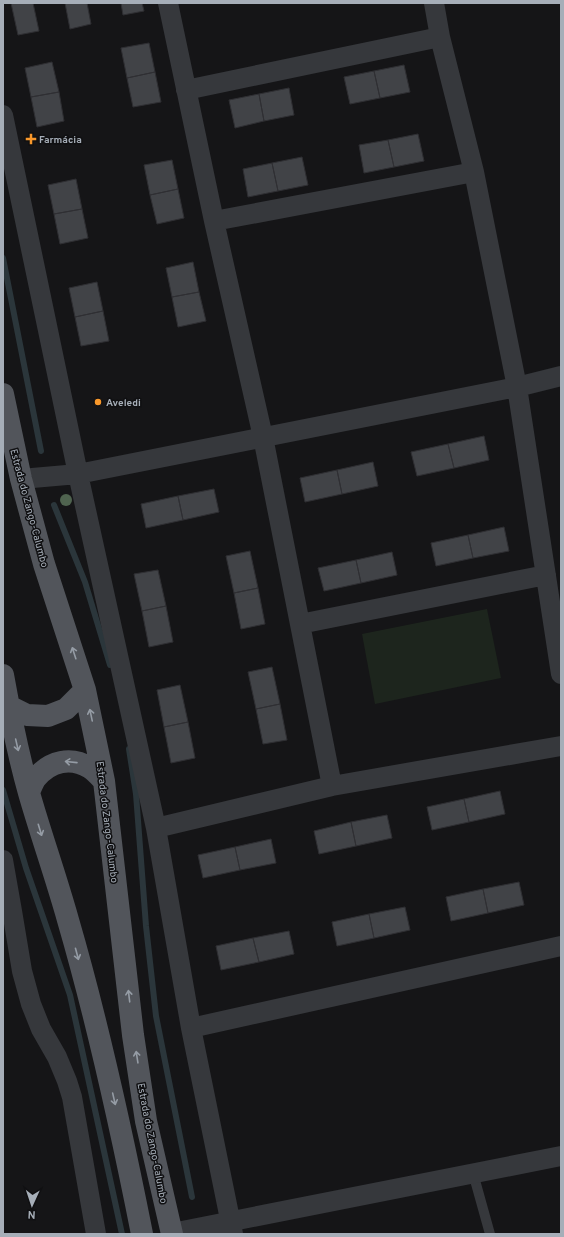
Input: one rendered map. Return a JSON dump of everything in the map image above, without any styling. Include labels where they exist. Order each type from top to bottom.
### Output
[{"type":"main road","name":"Estrada do Zango-Calumbo","points":[[3,394],[21,479],[44,564],[86,690],[104,781],[133,1035],[146,1121],[172,1233]]},
{"type":"main road","points":[[3,675],[29,792],[68,920],[102,1047],[122,1131],[142,1234]]},
{"type":"main road","points":[[9,706],[27,715],[48,716],[66,709],[86,690]]},
{"type":"main road","points":[[29,792],[36,779],[46,769],[60,761],[76,762],[90,768],[104,781]]},
{"type":"street","points":[[168,3],[262,438],[332,786]]},
{"type":"street","points":[[434,3],[440,37],[474,172],[517,387],[561,674]]},
{"type":"street","points":[[186,90],[440,37]]},
{"type":"street","points":[[3,115],[78,474],[156,828],[191,1028],[231,1228]]},
{"type":"street","points":[[214,221],[474,172]]},
{"type":"street","points":[[21,479],[78,474],[517,387],[561,376]]},
{"type":"street","points":[[300,624],[546,575]]},
{"type":"street","points":[[156,828],[332,786],[561,746]]},
{"type":"street","points":[[3,860],[22,971],[31,1004],[41,1029],[57,1057],[72,1097],[96,1234]]},
{"type":"street","points":[[191,1028],[561,946]]},
{"type":"street","points":[[172,1233],[201,1227],[231,1228],[473,1173],[561,1156]]},
{"type":"lane","points":[[473,1173],[490,1234]]},
{"type":"shaded area","points":[[487,609],[501,678],[375,704],[362,634]]},
{"type":"building","points":[[11,3],[33,3],[39,31],[18,35]]},
{"type":"building","points":[[65,3],[87,3],[91,24],[70,29]]},
{"type":"building","points":[[121,3],[142,3],[144,11],[123,15]]},
{"type":"building","points":[[149,43],[155,72],[127,78],[121,48]]},
{"type":"building","points":[[52,62],[59,92],[31,97],[25,68]]},
{"type":"building","points":[[404,65],[410,92],[380,98],[374,71]]},
{"type":"building","points":[[374,71],[380,98],[350,104],[344,77]]},
{"type":"building","points":[[155,72],[161,102],[133,107],[127,78]]},
{"type":"building","points":[[289,88],[294,115],[264,121],[259,94]]},
{"type":"building","points":[[59,92],[64,121],[37,127],[31,97]]},
{"type":"building","points":[[259,94],[264,121],[235,128],[229,100]]},
{"type":"building","points":[[418,134],[424,161],[394,167],[388,140]]},
{"type":"building","points":[[388,140],[394,167],[364,173],[359,145]]},
{"type":"building","points":[[302,157],[308,185],[278,191],[272,163]]},
{"type":"building","points":[[172,160],[178,189],[150,195],[144,165]]},
{"type":"building","points":[[272,163],[278,191],[248,197],[243,169]]},
{"type":"building","points":[[76,179],[82,209],[54,214],[48,185]]},
{"type":"building","points":[[178,189],[184,218],[157,224],[150,195]]},
{"type":"building","points":[[82,209],[88,238],[60,244],[54,214]]},
{"type":"building","points":[[193,262],[199,292],[172,297],[166,268]]},
{"type":"building","points":[[97,282],[103,311],[75,317],[69,288]]},
{"type":"building","points":[[199,292],[206,321],[178,327],[172,297]]},
{"type":"building","points":[[103,311],[109,341],[81,346],[75,317]]},
{"type":"building","points":[[484,436],[489,460],[454,468],[448,444]]},
{"type":"building","points":[[448,444],[454,468],[417,476],[411,452]]},
{"type":"building","points":[[373,462],[378,486],[342,494],[337,470]]},
{"type":"building","points":[[337,470],[342,494],[305,502],[300,478]]},
{"type":"building","points":[[214,489],[219,512],[183,520],[178,496]]},
{"type":"building","points":[[178,496],[183,520],[146,528],[141,504]]},
{"type":"building","points":[[504,527],[509,551],[473,558],[468,535]]},
{"type":"building","points":[[468,535],[473,558],[436,566],[431,543]]},
{"type":"building","points":[[250,551],[258,588],[234,593],[226,556]]},
{"type":"building","points":[[392,552],[397,575],[361,583],[356,560]]},
{"type":"building","points":[[356,560],[361,583],[324,591],[318,568]]},
{"type":"building","points":[[158,570],[166,606],[142,611],[134,574]]},
{"type":"building","points":[[258,588],[265,624],[241,629],[234,593]]},
{"type":"building","points":[[166,606],[173,642],[149,647],[142,611]]},
{"type":"building","points":[[272,667],[280,704],[256,709],[248,672]]},
{"type":"building","points":[[180,685],[188,722],[164,727],[157,690]]},
{"type":"building","points":[[280,704],[287,740],[263,744],[256,709]]},
{"type":"building","points":[[188,722],[195,758],[171,763],[164,727]]},
{"type":"building","points":[[500,791],[505,814],[469,822],[464,799]]},
{"type":"building","points":[[464,799],[469,822],[432,830],[427,807]]},
{"type":"building","points":[[387,815],[392,838],[356,846],[351,822]]},
{"type":"building","points":[[351,822],[356,846],[319,854],[314,831]]},
{"type":"building","points":[[271,839],[276,863],[240,870],[235,847]]},
{"type":"building","points":[[235,847],[240,870],[203,878],[198,855]]},
{"type":"building","points":[[519,882],[524,905],[488,913],[483,889]]},
{"type":"building","points":[[483,889],[488,913],[451,921],[446,897]]},
{"type":"building","points":[[405,907],[410,930],[374,938],[369,914]]},
{"type":"building","points":[[369,914],[374,938],[337,946],[332,922]]},
{"type":"building","points":[[289,931],[294,954],[259,962],[253,938]]},
{"type":"building","points":[[253,938],[259,962],[221,970],[216,946]]},
{"type":"waterway","points":[[3,258],[41,451]]},
{"type":"waterway","points":[[54,505],[85,582],[110,665]]},
{"type":"waterway","points":[[129,749],[136,794],[146,926],[156,1016],[192,1197]]},
{"type":"waterway","points":[[3,790],[26,868],[70,995],[122,1234]]},
{"type":"place","name":"Farmácia","points":[[31,139]]},
{"type":"place","name":"Aveledi","points":[[98,402]]}]
